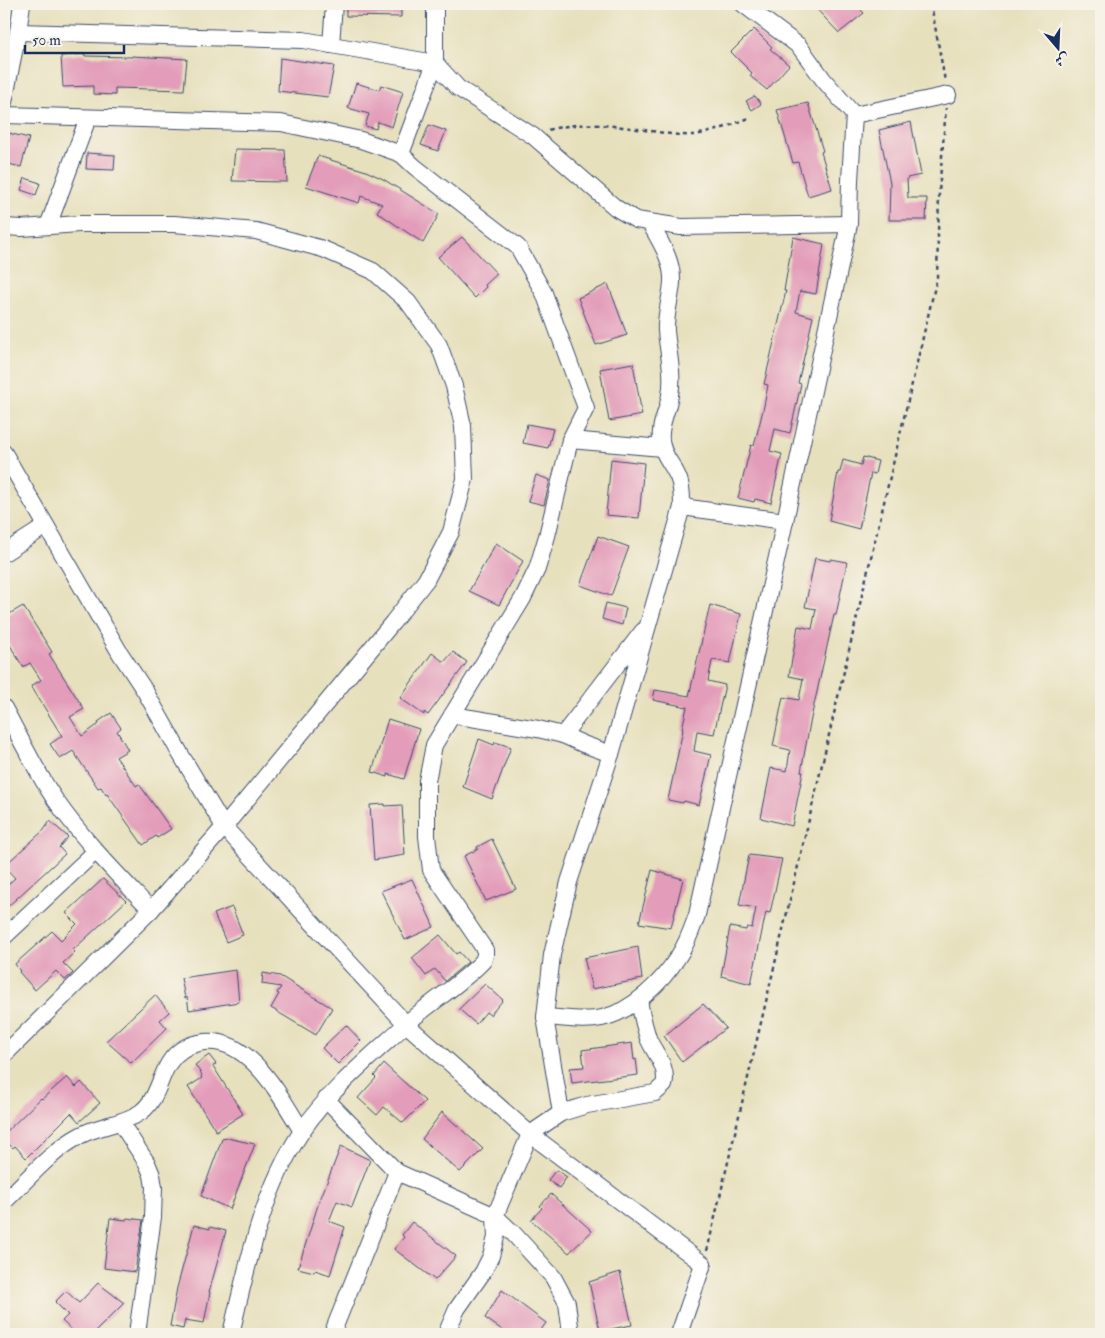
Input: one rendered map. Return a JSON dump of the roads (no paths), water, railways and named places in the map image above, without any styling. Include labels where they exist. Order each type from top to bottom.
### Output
[{"type":"street","points":[[4,102],[22,4]]},
{"type":"street","points":[[331,44],[334,4]]},
{"type":"street","points":[[401,154],[434,63],[435,4]]},
{"type":"street","points":[[545,1017],[585,1020],[617,1014],[639,1000],[661,979],[679,956],[688,939],[697,915],[849,224],[854,115],[823,79],[800,46],[743,4]]},
{"type":"street","points":[[18,32],[303,40],[434,63],[458,88],[533,136],[616,208],[636,220],[681,228],[849,224]]},
{"type":"street","points":[[854,115],[948,95]]},
{"type":"street","points":[[4,115],[280,124],[361,140],[401,154],[518,247],[544,293],[586,408],[570,440],[547,536],[537,569],[523,598],[434,745],[427,781],[427,836],[431,870],[485,950],[485,956],[478,967],[406,1024],[326,1099],[302,1131],[281,1167],[255,1238],[231,1334]]},
{"type":"street","points":[[48,226],[88,118]]},
{"type":"street","points":[[561,1113],[545,1017],[552,955],[569,882],[611,754],[682,507],[681,485],[678,475],[666,458],[662,448],[661,426],[670,397],[672,383],[666,320],[672,272],[669,259],[650,223]]},
{"type":"street","points":[[4,227],[22,228],[80,224],[174,224],[256,230],[323,249],[373,271],[408,302],[439,345],[454,386],[463,426],[465,479],[451,532],[426,580],[224,827],[151,910],[4,1055]]},
{"type":"street","points":[[570,440],[662,448]]},
{"type":"street","points":[[4,453],[120,653],[146,691],[172,740],[224,827],[406,1024],[530,1134],[703,1264],[679,1334]]},
{"type":"street","points":[[682,507],[785,521]]},
{"type":"street","points":[[4,553],[46,526]]},
{"type":"street","points":[[563,735],[649,624]]},
{"type":"street","points":[[4,708],[55,799],[95,852],[151,910]]},
{"type":"street","points":[[452,715],[563,735],[611,754]]},
{"type":"street","points":[[4,937],[95,852]]},
{"type":"street","points":[[446,1334],[457,1309],[483,1272],[491,1256],[496,1237],[495,1216],[530,1134],[561,1113],[587,1105],[655,1093],[664,1084],[666,1074],[649,1040],[639,1000]]},
{"type":"street","points":[[4,1202],[66,1144],[90,1130],[120,1122],[143,1111],[152,1100],[169,1063],[179,1052],[191,1044],[216,1042],[232,1046],[253,1062],[273,1085],[302,1131]]},
{"type":"street","points":[[326,1099],[397,1172],[495,1216],[513,1233],[554,1277],[567,1303],[572,1334]]},
{"type":"street","points":[[120,1122],[146,1163],[152,1175],[154,1187],[153,1217],[137,1334]]},
{"type":"street","points":[[332,1334],[397,1172]]}]
